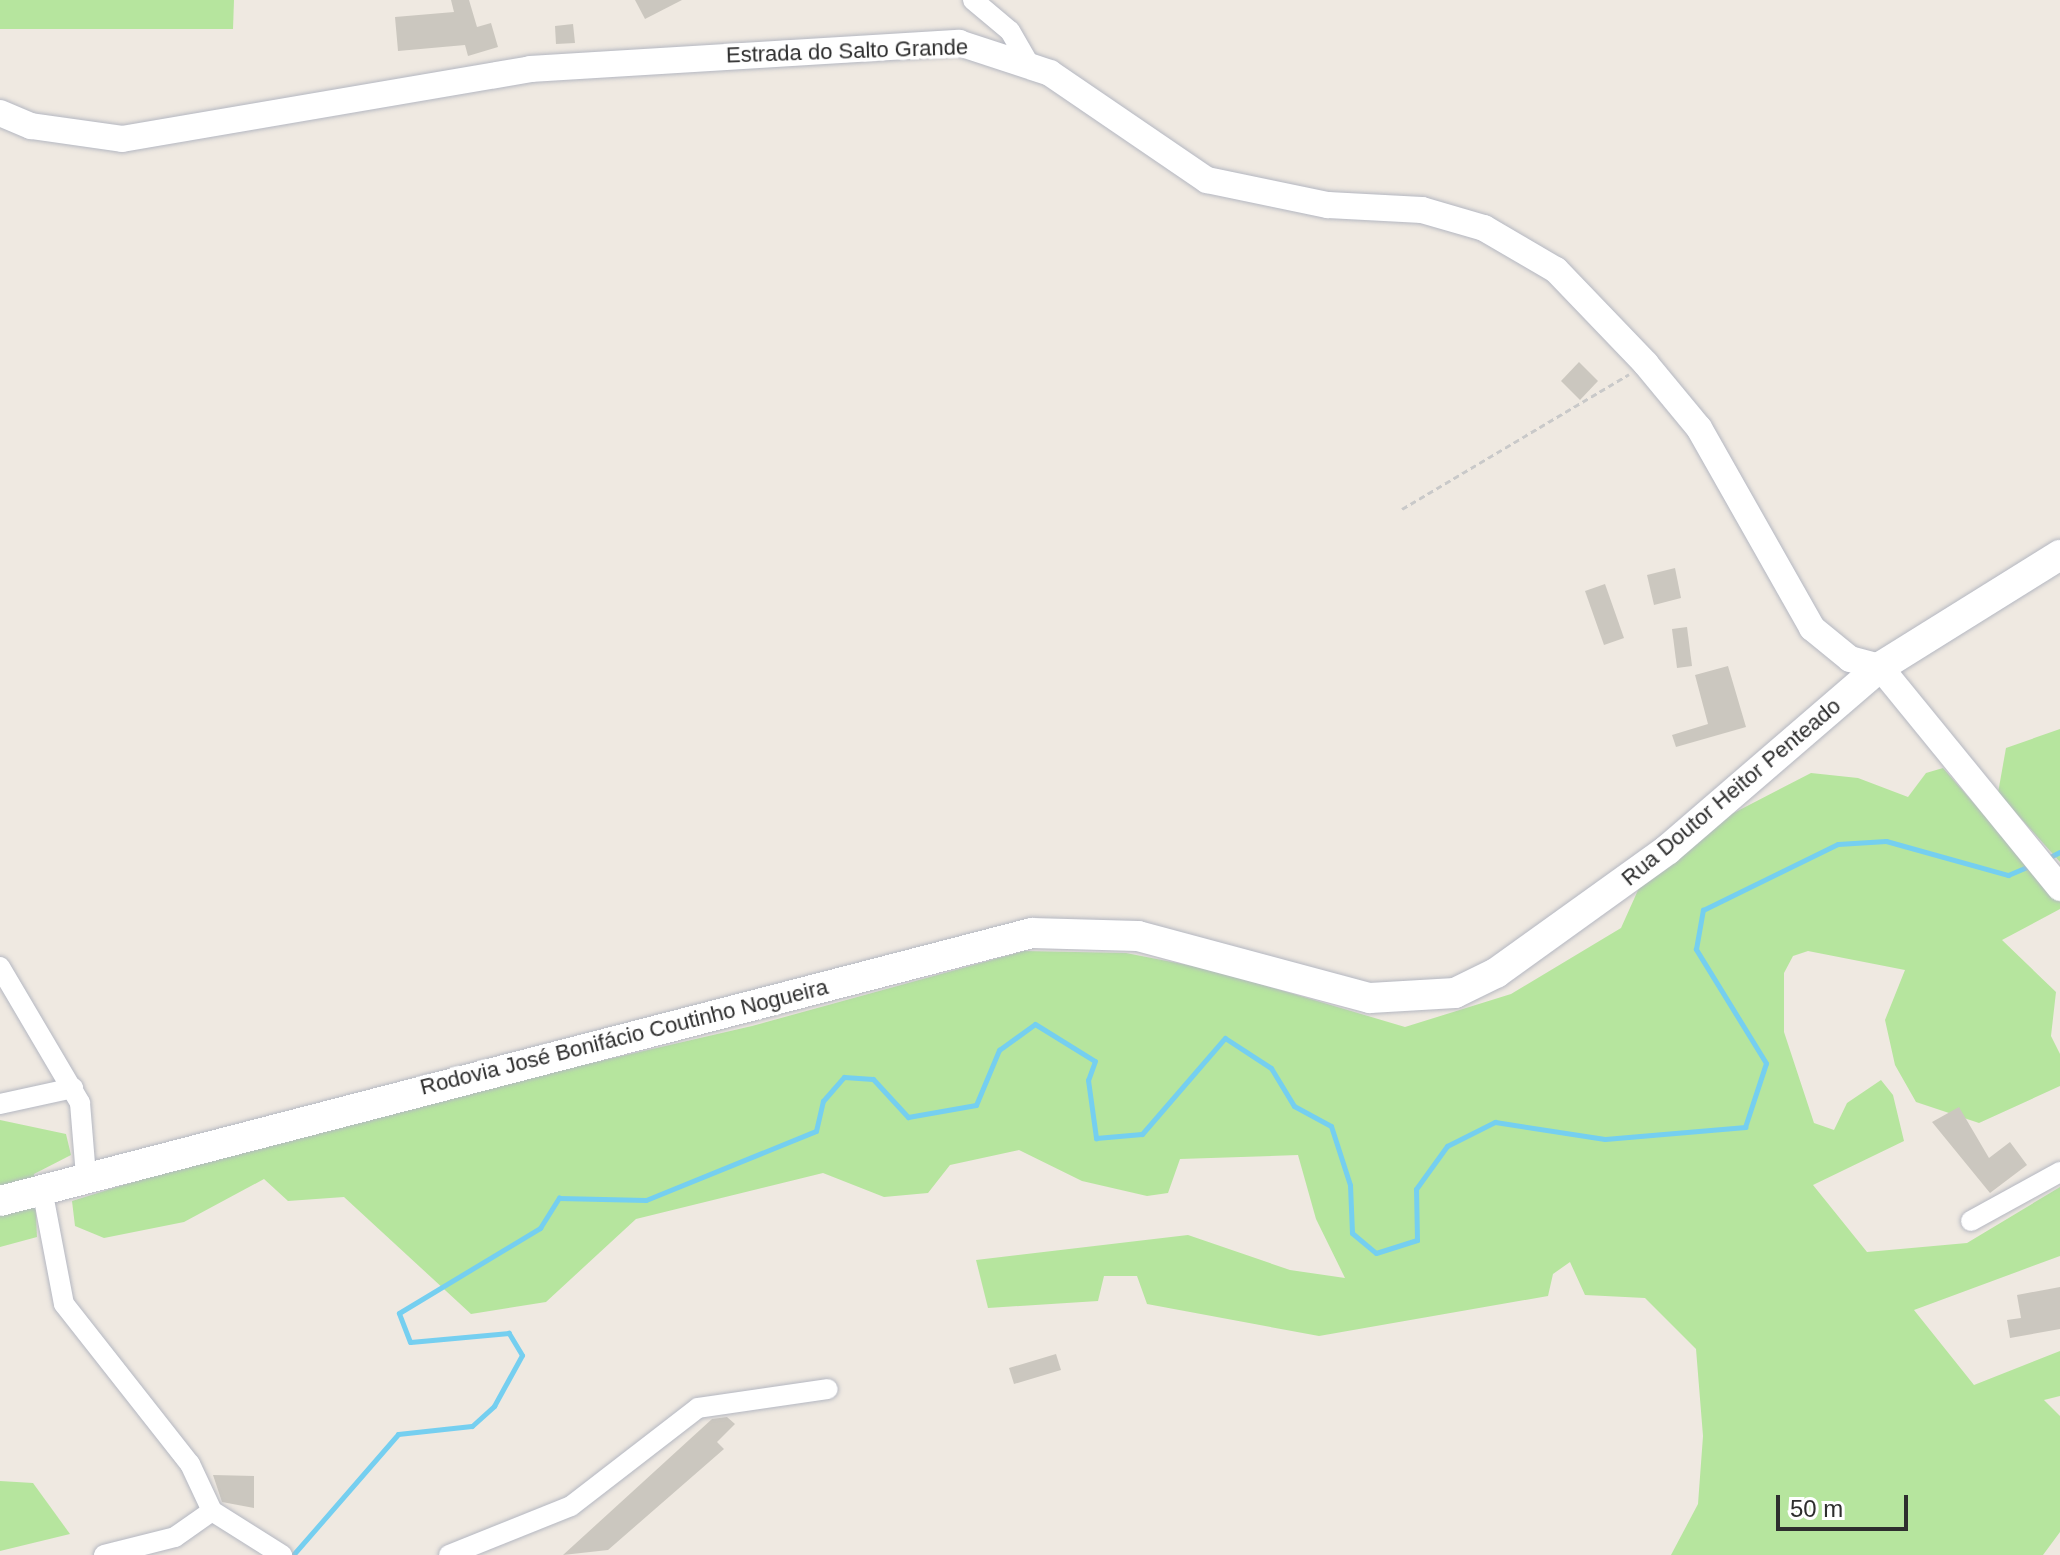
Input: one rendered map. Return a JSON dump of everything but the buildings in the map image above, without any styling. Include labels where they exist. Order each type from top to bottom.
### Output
[{"type":"main road","name":"Rua Doutor Heitor Penteado","points":[[1343,991],[1435,998],[1496,973],[1667,850],[1880,667],[2060,555]]},
{"type":"main road","name":"Rodovia José Bonifácio Coutinho Nogueira","points":[[0,1201],[86,1176],[1032,933],[1138,936],[1343,991]]},
{"type":"street","points":[[973,0],[1010,31],[1027,60]]},
{"type":"street","name":"Estrada do Salto Grande","points":[[0,113],[31,126],[122,139],[530,69],[959,43],[1027,60],[1207,180],[1328,205],[1422,210],[1519,245],[1556,270],[1646,364],[1699,428],[1812,628],[1850,659],[1880,667]]},
{"type":"street","points":[[1880,667],[2056,883]]},
{"type":"street","points":[[0,967],[73,1088],[84,1120],[86,1176]]},
{"type":"street","points":[[0,1104],[73,1088]]},
{"type":"street","points":[[1971,1221],[2060,1172]]},
{"type":"street","points":[[42,1189],[50,1262],[64,1304],[190,1464],[212,1511],[282,1555]]},
{"type":"street","points":[[449,1555],[571,1506],[698,1408],[828,1389]]},
{"type":"street","points":[[104,1555],[175,1537],[212,1511]]},
{"type":"path","points":[[1402,509],[1646,364]]},
{"type":"green space","points":[[0,0],[234,0],[233,29],[0,29]]},
{"type":"green space","points":[[2060,729],[2060,862],[1998,793],[2006,748]]},
{"type":"green space","points":[[1943,768],[2060,902],[2060,909],[2002,940],[2056,992],[2051,1036],[2060,1054],[2060,1086],[1979,1123],[1916,1102],[1895,1065],[1885,1020],[1905,970],[1808,951],[1793,956],[1784,973],[1784,1032],[1814,1123],[1834,1130],[1847,1103],[1881,1080],[1893,1095],[1904,1141],[1813,1185],[1867,1252],[1967,1243],[2060,1187],[2060,1256],[1914,1310],[1974,1385],[2060,1351],[2060,1396],[2044,1400],[2060,1416],[2060,1532],[2043,1555],[1671,1555],[1698,1504],[1703,1436],[1696,1349],[1645,1298],[1585,1295],[1570,1262],[1553,1274],[1548,1296],[1319,1336],[1147,1304],[1137,1276],[1104,1276],[1098,1301],[988,1308],[976,1260],[1188,1235],[1290,1270],[1345,1278],[1316,1219],[1298,1155],[1180,1159],[1168,1193],[1147,1196],[1082,1181],[1019,1150],[950,1165],[928,1193],[884,1197],[823,1173],[636,1219],[546,1302],[471,1314],[344,1197],[288,1201],[264,1179],[184,1222],[104,1238],[75,1226],[72,1201],[297,1131],[752,1026],[1024,951],[1126,953],[1213,970],[1405,1027],[1511,994],[1621,928],[1643,879],[1722,819],[1811,773],[1858,778],[1908,797],[1926,773]]},
{"type":"green space","points":[[0,1120],[66,1134],[71,1155],[34,1174],[37,1237],[0,1247]]},
{"type":"green space","points":[[0,1481],[33,1483],[70,1534],[0,1551]]},
{"type":"waterway","points":[[293,1555],[398,1434],[472,1426],[494,1406],[522,1355],[509,1333],[410,1342],[399,1313],[540,1228],[559,1198],[646,1200],[816,1131],[823,1101],[844,1077],[873,1079],[908,1117],[976,1105],[999,1050],[1035,1024],[1095,1061],[1088,1080],[1096,1138],[1142,1134],[1225,1038],[1271,1068],[1294,1106],[1331,1126],[1350,1185],[1352,1233],[1376,1253],[1417,1240],[1416,1189],[1447,1146],[1495,1122],[1605,1139],[1745,1127],[1766,1063],[1696,949],[1703,910],[1838,844],[1886,841],[2008,875],[2031,865]]},
{"type":"waterway","points":[[2048,858],[2060,852]]}]
